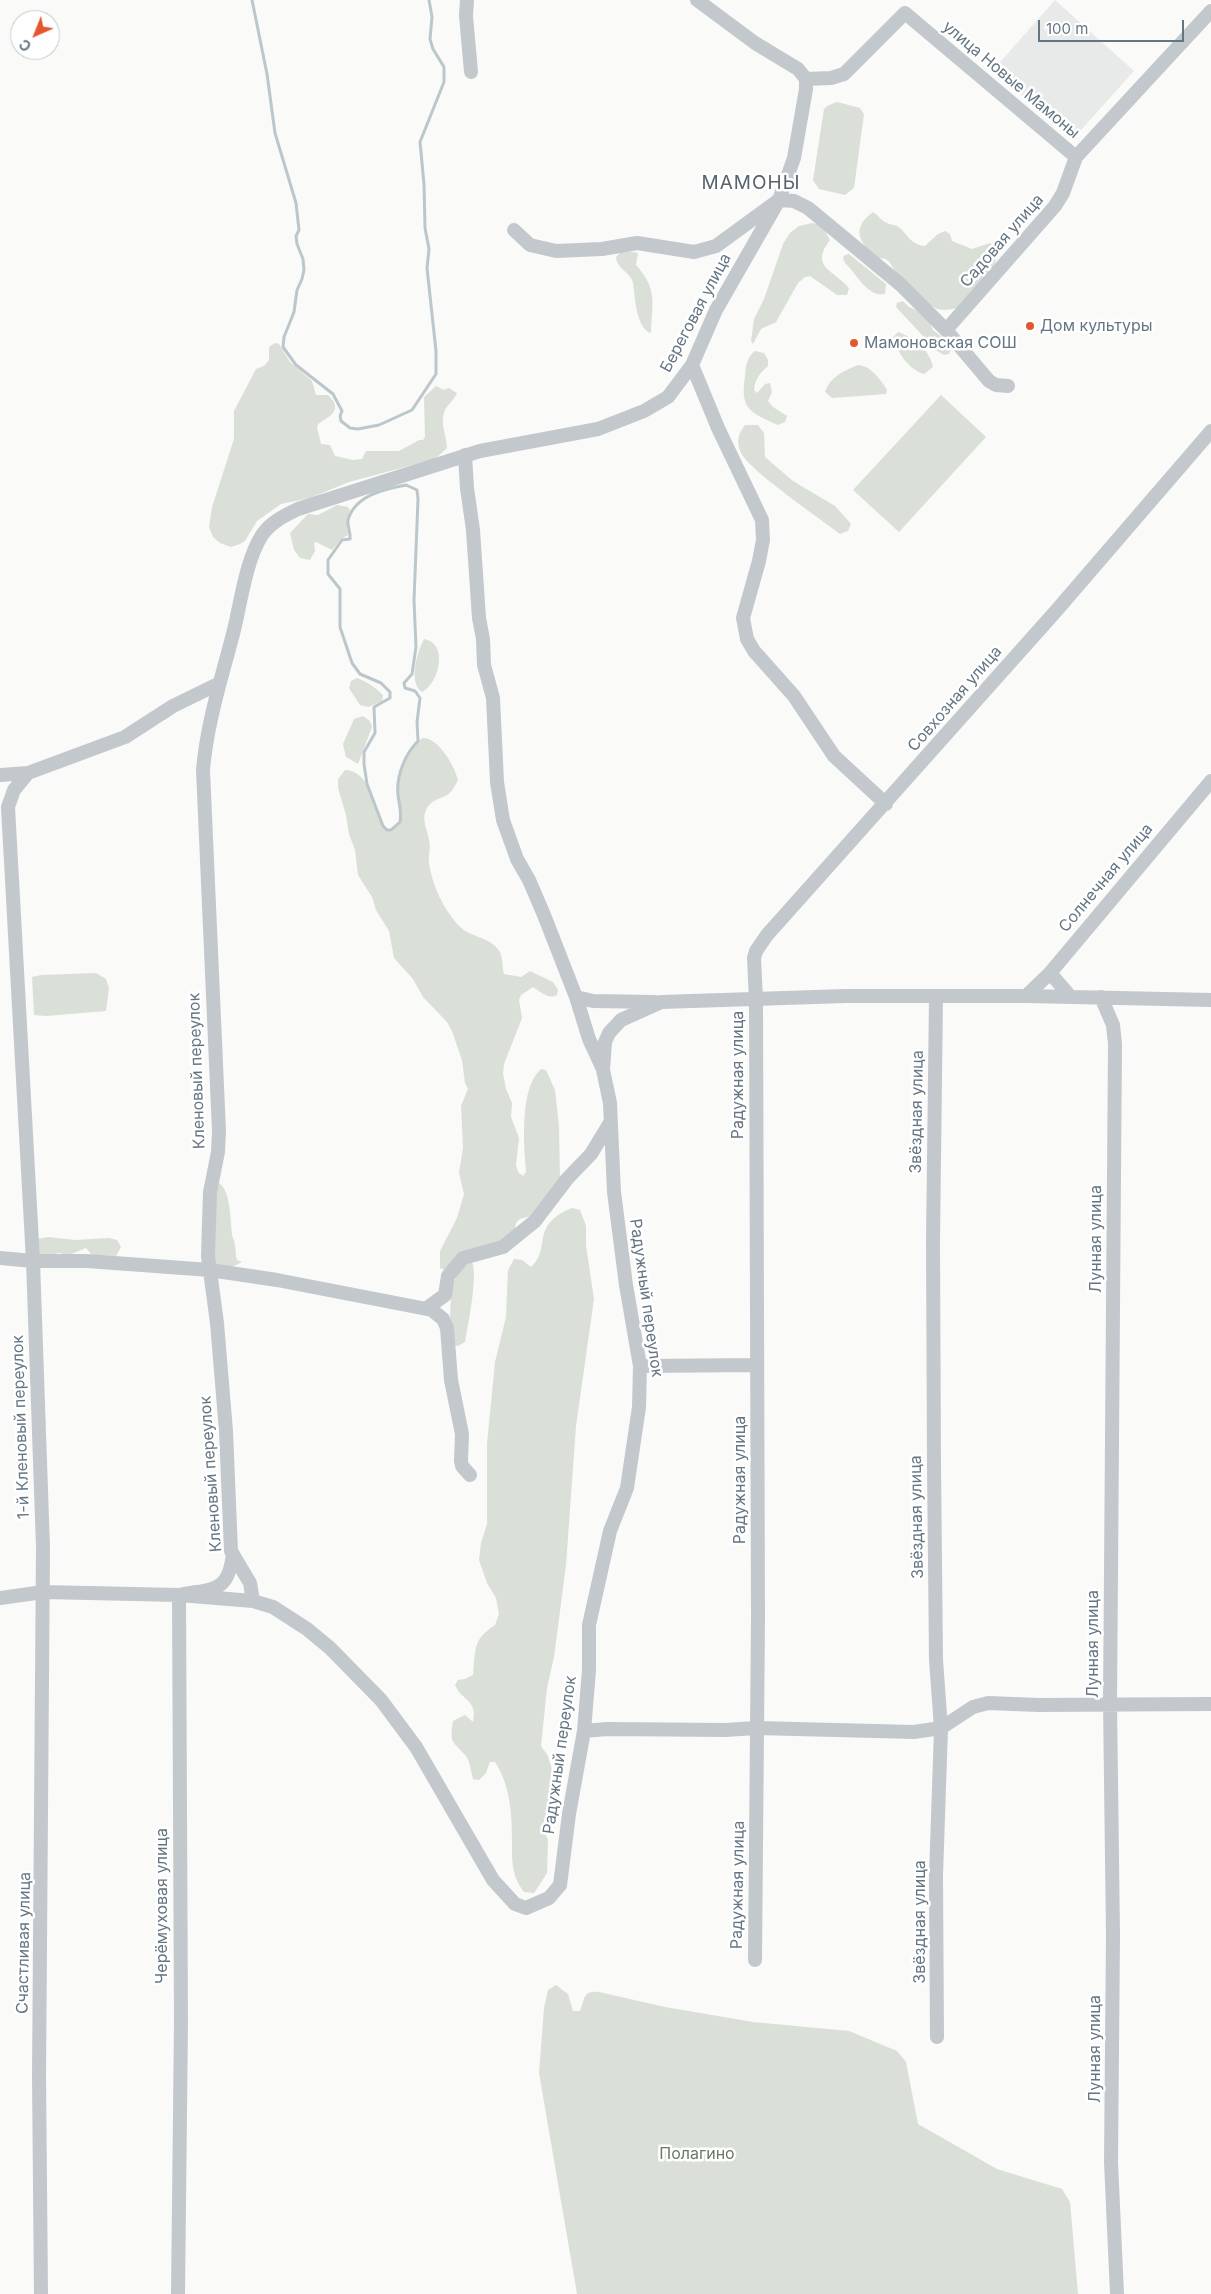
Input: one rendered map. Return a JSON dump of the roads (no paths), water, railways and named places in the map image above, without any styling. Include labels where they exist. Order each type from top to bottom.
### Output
[{"type":"street","points":[[467,0],[466,16],[471,72]]},
{"type":"street","points":[[697,0],[755,43],[798,69],[806,79]]},
{"type":"street","name":"Садовая улица","points":[[946,330],[1056,206],[1063,193],[1076,157],[1211,11]]},
{"type":"street","name":"улица Новые Мамоны","points":[[806,79],[832,78],[844,74],[905,13],[1076,157]]},
{"type":"street","name":"Береговая улица","points":[[263,534],[274,522],[298,509],[465,455],[504,446],[576,434],[619,422],[658,404],[668,397],[692,364],[716,310],[779,200],[794,158],[806,79]]},
{"type":"street","points":[[514,230],[530,245],[556,251],[609,249],[637,243],[680,251],[700,251],[716,246],[779,200],[794,201],[808,208],[901,285],[946,330],[989,381],[996,386],[1008,386]]},
{"type":"street","points":[[692,364],[718,428],[762,520],[763,540],[759,561],[743,618],[747,639],[754,651],[794,696],[834,756],[886,804]]},
{"type":"street","name":"Совхозная улица","points":[[756,1000],[753,967],[756,951],[761,944],[886,804],[1211,431]]},
{"type":"street","points":[[465,455],[467,488],[473,530],[479,618],[483,639],[484,665],[493,698],[497,782],[503,820],[517,859],[529,880],[544,915],[576,997],[589,1039],[603,1070]]},
{"type":"street","name":"Кленовый переулок","points":[[253,1601],[250,1583],[233,1554],[218,1323],[210,1270],[208,1236],[210,1192],[218,1152],[219,1131],[203,770],[206,743],[218,684],[248,571],[263,534]]},
{"type":"street","points":[[0,775],[28,773],[125,737],[173,706],[218,684]]},
{"type":"street","name":"1-й Кленовый переулок","points":[[28,773],[11,795],[8,811],[32,1261],[43,1592]]},
{"type":"street","name":"Солнечная улица","points":[[1026,996],[1050,973],[1211,781]]},
{"type":"street","points":[[1050,973],[1070,996]]},
{"type":"street","name":"Радужный переулок","points":[[253,1601],[273,1607],[307,1629],[330,1648],[381,1700],[416,1747],[490,1874],[508,1898],[515,1904],[526,1908],[553,1896],[560,1885],[569,1814],[584,1730],[589,1670],[589,1625],[610,1531],[626,1488],[639,1407],[640,1366],[626,1286],[614,1192],[611,1121],[608,1089],[603,1070],[605,1042],[614,1026],[633,1013],[661,1002],[936,996],[1070,996],[1211,1000]]},
{"type":"street","name":"Звёздная улица","points":[[936,996],[933,1241],[934,1465],[936,1660],[940,1728],[936,1876],[937,2037]]},
{"type":"street","points":[[576,997],[593,1001],[661,1002]]},
{"type":"street","name":"Лунная улица","points":[[1101,997],[1113,1026],[1115,1044],[1110,1703],[1113,1934],[1111,2162],[1117,2294]]},
{"type":"street","name":"Радужная улица","points":[[755,1960],[758,1617],[756,1000]]},
{"type":"street","points":[[427,1308],[445,1295],[448,1276],[463,1258],[503,1247],[535,1221],[567,1179],[591,1154],[611,1121]]},
{"type":"street","points":[[0,1258],[32,1261],[87,1261],[210,1270],[277,1280],[427,1308],[440,1316],[447,1328],[451,1380],[462,1434],[461,1461],[462,1466],[470,1475]]},
{"type":"street","points":[[640,1366],[757,1365]]},
{"type":"street","points":[[179,1595],[216,1587],[222,1583],[229,1575],[233,1554]]},
{"type":"street","points":[[0,1598],[43,1592],[179,1595],[253,1601]]},
{"type":"street","name":"Счастливая улица","points":[[41,2294],[39,2076],[42,1960],[43,1592]]},
{"type":"street","name":"Черёмуховая улица","points":[[178,2294],[181,2022],[179,1595]]},
{"type":"street","points":[[584,1730],[725,1730],[756,1728],[914,1732],[940,1728],[981,1704],[1211,1704]]},
{"type":"waterway","points":[[252,0],[267,74],[275,133],[296,203],[299,230],[296,236],[303,259],[304,270],[297,290],[294,312],[284,337],[283,347],[296,365],[333,394],[342,411],[341,421],[350,428],[358,429],[379,425],[412,410],[436,374],[436,351],[427,268],[429,249],[425,228],[424,184],[420,142],[444,82],[444,67],[433,49],[430,39],[432,17],[429,0]]},
{"type":"waterway","points":[[406,485],[417,490],[418,499],[414,600],[416,647],[412,674],[404,683],[405,688],[415,691],[420,698],[417,722],[418,741],[405,759],[398,780],[401,811],[400,822],[391,830],[387,830],[383,826],[367,784],[364,752],[375,733],[374,707],[390,698],[390,692],[381,683],[360,674],[352,663],[340,627],[340,589],[328,574],[328,560],[342,540],[350,539],[348,520],[357,505],[380,491],[406,485]]},
{"type":"place","name":"Дом культуры","points":[[1030,326]]},
{"type":"place","name":"Мамоновская СОШ","points":[[854,343]]},
{"type":"district","name":"МАМОНЫ","points":[[751,183]]},
{"type":"park label","name":"Полагино","points":[[697,2154]]}]
